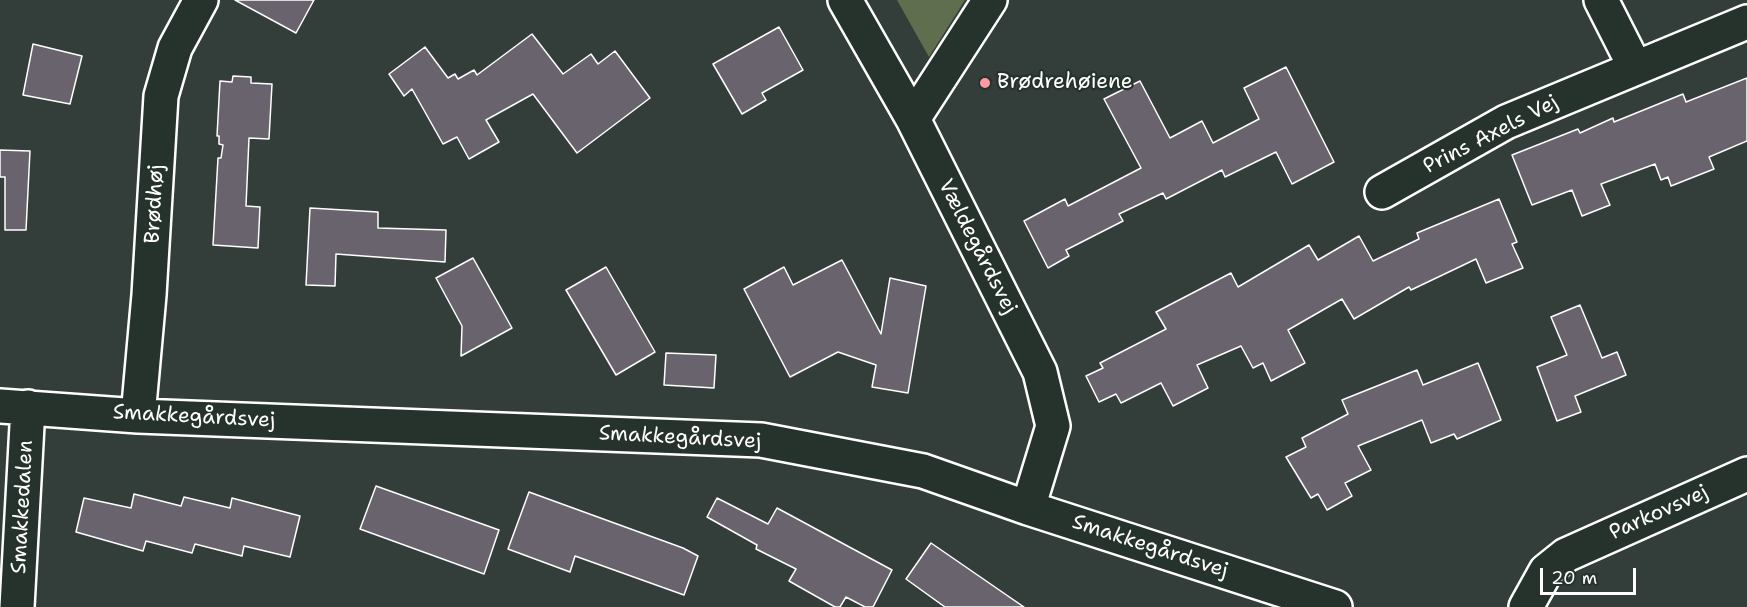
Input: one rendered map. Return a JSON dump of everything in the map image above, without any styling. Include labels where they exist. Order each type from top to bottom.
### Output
[{"type":"street","name":"Brødhøj","points":[[138,416],[149,295],[161,96],[175,48],[201,0]]},
{"type":"street","name":"Vældegårdsvej","points":[[845,0],[913,119],[1040,372],[1053,426],[1028,508]]},
{"type":"street","points":[[913,119],[990,0]]},
{"type":"street","points":[[1601,0],[1635,66]]},
{"type":"street","name":"Prins Axels Vej","points":[[1382,192],[1506,122],[1635,66],[1747,22]]},
{"type":"street","name":"Smakkegårdsvej","points":[[14,406],[138,416],[761,440],[923,471],[1028,508],[1335,607]]},
{"type":"street","name":"Smakkedalen","points":[[14,406],[17,607]]},
{"type":"street","name":"Parkovsvej","points":[[1526,607],[1546,571],[1566,555],[1747,474]]},
{"type":"green space","points":[[897,0],[965,0],[929,57]]},
{"type":"building","points":[[235,0],[314,0],[296,33]]},
{"type":"building","points":[[779,27],[803,70],[762,93],[766,100],[742,114],[713,64]]},
{"type":"building","points":[[532,34],[563,74],[591,54],[598,64],[615,51],[650,98],[577,153],[533,94],[486,120],[499,142],[469,159],[457,137],[443,144],[412,89],[404,96],[389,74],[425,47],[448,78],[455,74],[458,79],[474,70],[477,75]]},
{"type":"building","points":[[33,44],[82,56],[70,104],[23,95]]},
{"type":"building","points":[[1286,67],[1334,162],[1292,184],[1276,152],[1225,177],[1222,170],[1166,199],[1163,193],[1119,214],[1123,221],[1066,250],[1069,256],[1048,268],[1024,221],[1065,199],[1068,206],[1141,168],[1104,99],[1140,81],[1170,138],[1202,121],[1213,143],[1259,119],[1244,88]]},
{"type":"building","points":[[233,76],[251,77],[251,83],[272,84],[269,139],[249,138],[246,206],[260,207],[258,248],[213,245],[218,158],[221,158],[223,145],[219,144],[219,136],[217,136],[220,81],[232,82]]},
{"type":"building","points":[[1747,78],[1747,141],[1709,157],[1714,169],[1671,186],[1668,177],[1661,180],[1655,164],[1601,184],[1610,205],[1582,216],[1572,190],[1532,205],[1512,155],[1578,129],[1580,133],[1613,118],[1614,122],[1683,94],[1686,102]]},
{"type":"building","points":[[0,150],[30,151],[26,230],[5,230],[5,177],[0,177]]},
{"type":"building","points":[[1499,199],[1517,242],[1512,244],[1523,268],[1486,283],[1476,259],[1411,290],[1409,287],[1354,319],[1342,299],[1288,330],[1305,363],[1271,381],[1263,363],[1253,368],[1241,346],[1197,365],[1208,388],[1173,406],[1161,383],[1121,403],[1116,394],[1099,402],[1086,376],[1103,368],[1100,363],[1166,329],[1156,312],[1231,273],[1238,287],[1309,245],[1318,260],[1359,236],[1373,261],[1419,239],[1417,233]]},
{"type":"building","points":[[310,208],[378,212],[378,228],[446,230],[445,262],[336,254],[335,286],[306,285]]},
{"type":"building","points":[[473,258],[512,328],[461,356],[462,326],[436,278]]},
{"type":"building","points":[[842,260],[881,334],[890,278],[926,286],[908,393],[872,387],[876,365],[838,352],[790,377],[744,289],[784,267],[793,285]]},
{"type":"building","points":[[606,267],[655,352],[616,375],[566,290]]},
{"type":"building","points":[[1580,305],[1602,358],[1617,352],[1626,375],[1575,396],[1581,412],[1557,421],[1537,367],[1567,355],[1551,317]]},
{"type":"building","points":[[666,353],[716,355],[714,388],[664,385]]},
{"type":"building","points":[[1478,363],[1501,420],[1457,439],[1454,434],[1431,443],[1422,420],[1358,446],[1371,470],[1345,483],[1352,496],[1327,510],[1318,494],[1311,498],[1286,457],[1306,447],[1302,438],[1348,414],[1342,400],[1417,370],[1423,385]]},
{"type":"building","points":[[376,486],[499,530],[484,574],[360,529]]},
{"type":"building","points":[[529,492],[683,548],[698,556],[684,595],[575,556],[570,572],[508,549]]},
{"type":"building","points":[[134,494],[181,506],[184,497],[230,508],[232,498],[300,516],[290,557],[244,546],[242,556],[195,544],[192,553],[146,541],[143,551],[76,532],[84,498],[131,508]]},
{"type":"building","points":[[717,498],[768,524],[777,508],[892,570],[873,607],[865,607],[846,597],[840,607],[835,607],[789,581],[796,569],[756,549],[757,545],[707,517]]},
{"type":"building","points":[[931,543],[1024,607],[945,607],[906,579]]},
{"type":"place","name":"Brødrehøiene","points":[[985,83]]}]
